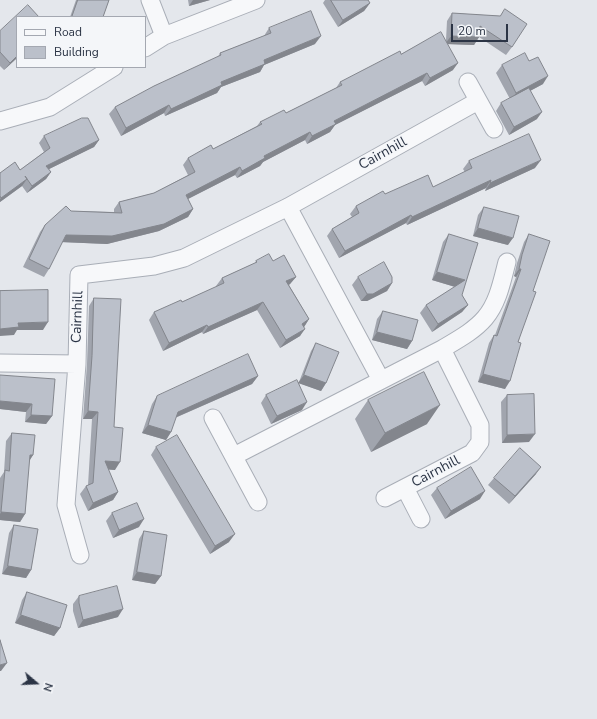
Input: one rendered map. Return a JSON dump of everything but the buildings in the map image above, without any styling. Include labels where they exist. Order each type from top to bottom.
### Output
[{"type":"street","points":[[150,0],[164,36]]},
{"type":"street","points":[[146,47],[164,36],[256,0]]},
{"type":"street","points":[[0,121],[50,107],[112,68]]},
{"type":"street","points":[[468,82],[494,129]]},
{"type":"street","name":"Cairnhill","points":[[80,555],[66,505],[77,364],[79,275],[154,266],[184,258],[288,207],[478,101]]},
{"type":"street","points":[[288,207],[380,380]]},
{"type":"street","points":[[234,456],[442,349],[471,330],[486,317],[497,296],[508,262]]},
{"type":"street","name":"Cairnhill","points":[[385,498],[472,453],[480,442],[480,425],[442,349]]},
{"type":"street","points":[[0,363],[77,364]]},
{"type":"street","points":[[213,418],[258,502]]},
{"type":"street","name":"Cairnhill","points":[[405,488],[421,519]]}]
